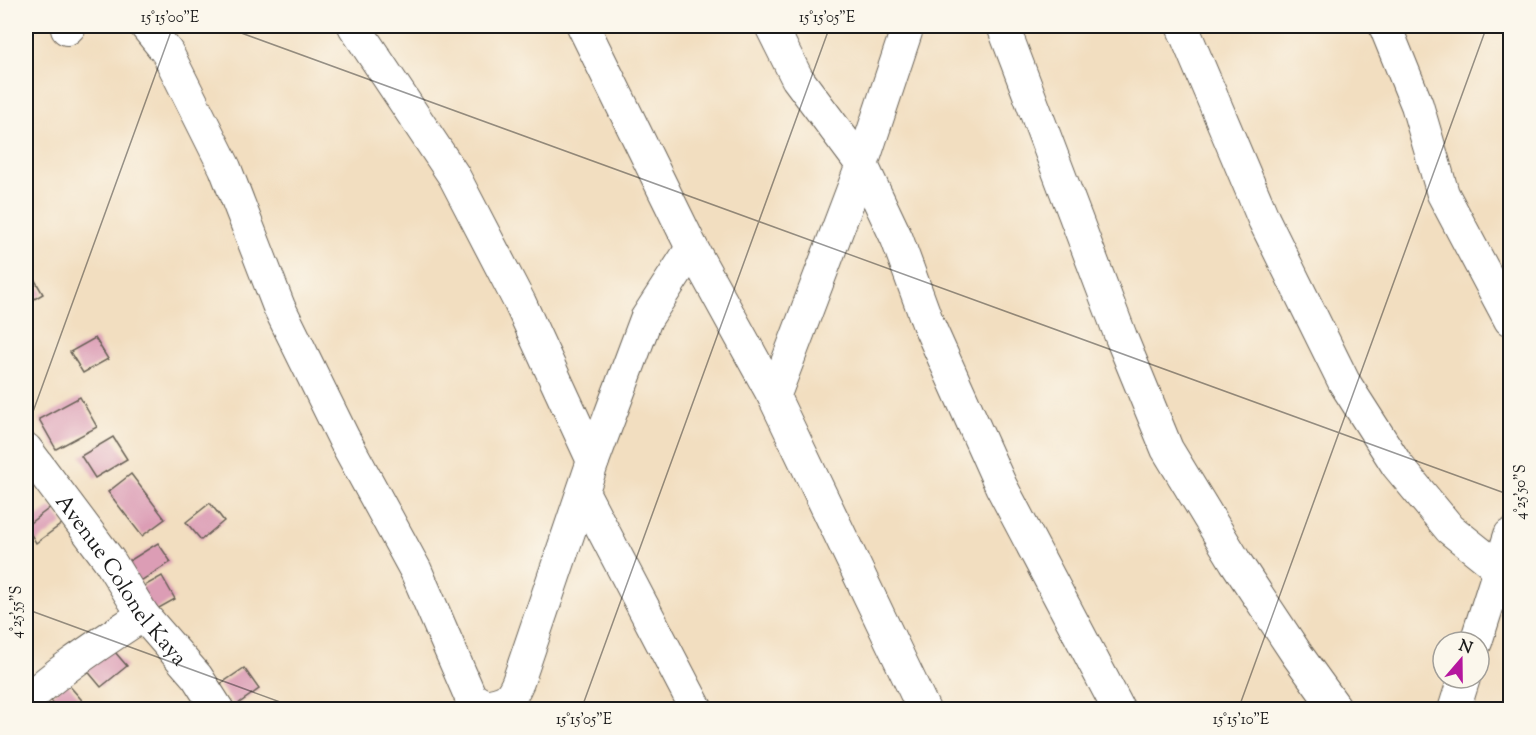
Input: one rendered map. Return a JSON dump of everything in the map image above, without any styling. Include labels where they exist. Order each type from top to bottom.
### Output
[{"type":"street","points":[[147,26],[167,52],[225,168],[279,307],[344,439],[416,571],[471,698],[485,706],[502,703],[512,696],[593,461],[646,319],[692,248]]},
{"type":"street","points":[[354,26],[454,176],[520,303],[593,461]]},
{"type":"street","points":[[583,26],[692,248],[774,397],[924,710]]},
{"type":"street","points":[[771,26],[797,78],[862,165],[897,238],[927,321],[1001,486],[1119,710]]},
{"type":"street","points":[[774,397],[862,165],[908,26]]},
{"type":"street","points":[[1003,26],[1104,293],[1167,449],[1235,561],[1337,710]]},
{"type":"street","points":[[1182,26],[1264,220],[1344,382],[1398,465],[1450,529],[1505,573]]},
{"type":"street","points":[[1385,26],[1417,105],[1443,194],[1510,320]]},
{"type":"street","name":"Avenue Colonel Kaya","points":[[26,449],[109,560],[143,615],[197,677],[218,710]]},
{"type":"street","points":[[582,492],[697,710]]},
{"type":"street","points":[[1481,630],[1505,573],[1510,535]]},
{"type":"street","points":[[26,701],[44,683],[143,615]]},
{"type":"street","points":[[1454,710],[1460,690]]},
{"type":"building","points":[[26,265],[43,294],[26,304]]},
{"type":"building","points":[[95,338],[108,359],[83,373],[70,352]]},
{"type":"building","points":[[80,397],[97,427],[56,449],[39,419]]},
{"type":"building","points":[[113,437],[127,459],[95,478],[81,456]]},
{"type":"building","points":[[131,474],[165,519],[142,536],[108,492]]},
{"type":"building","points":[[210,503],[224,521],[201,540],[186,522]]},
{"type":"building","points":[[51,507],[63,523],[36,543],[26,526]]},
{"type":"building","points":[[158,543],[171,562],[139,582],[126,563]]},
{"type":"building","points":[[162,576],[175,599],[150,613],[137,590]]},
{"type":"building","points":[[95,629],[127,666],[101,687],[70,650]]},
{"type":"building","points":[[244,668],[259,689],[235,706],[219,685]]},
{"type":"building","points":[[66,682],[87,706],[82,710],[59,710],[49,698]]}]
